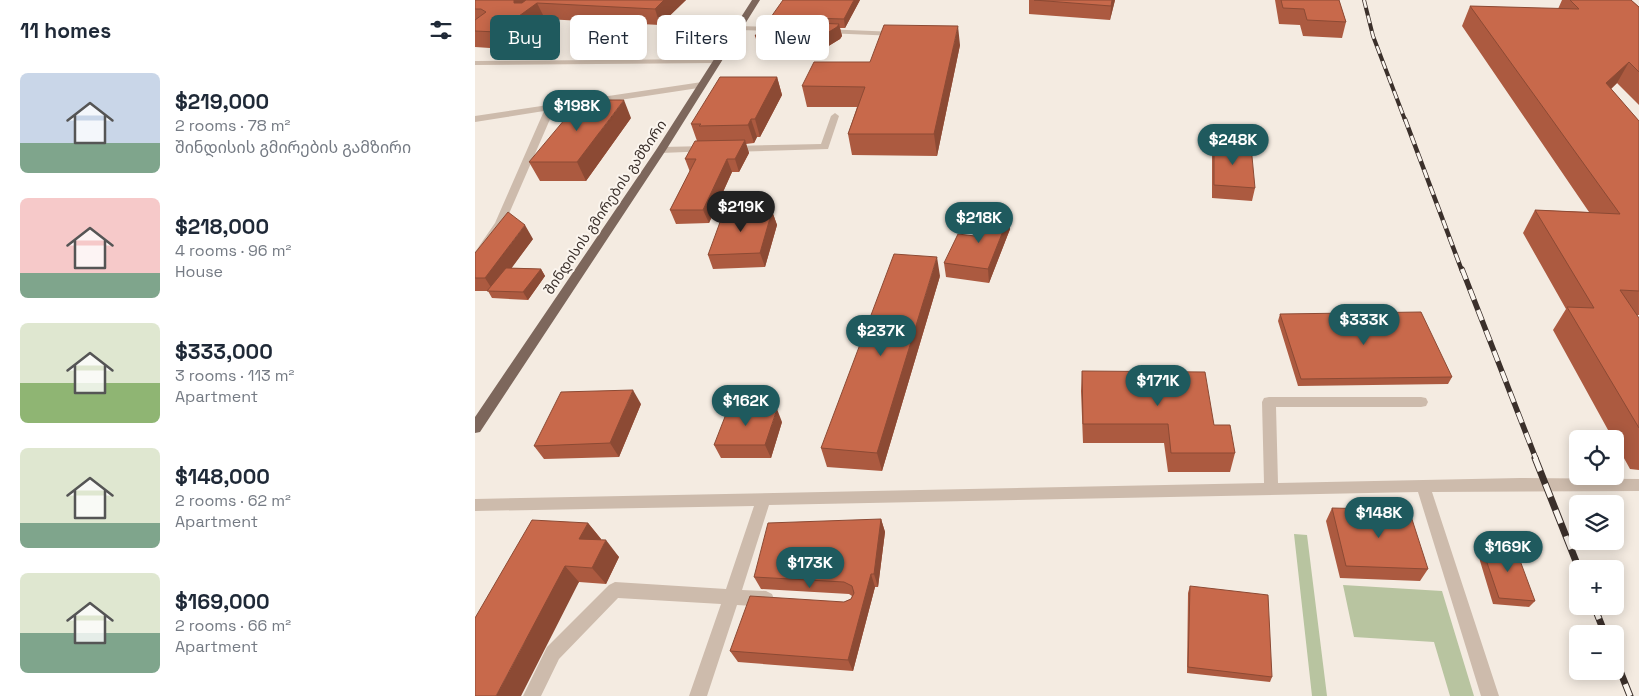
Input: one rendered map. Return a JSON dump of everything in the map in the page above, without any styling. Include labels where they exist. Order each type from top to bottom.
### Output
[{"type":"main road","name":"შინდისის გმირების გამზირი","points":[[746,18],[756,0]]},
{"type":"main road","name":"შინდისის გმირების გამზირი","points":[[475,428],[661,150],[718,61]]},
{"type":"street","points":[[829,31],[908,35]]},
{"type":"street","points":[[475,63],[718,61]]},
{"type":"street","points":[[475,119],[702,85]]},
{"type":"street","points":[[475,260],[500,223],[550,108]]},
{"type":"street","points":[[661,150],[825,147],[835,116]]},
{"type":"street","points":[[1271,490],[1269,402],[1421,402]]},
{"type":"street","points":[[475,505],[1520,484],[1639,485]]},
{"type":"street","points":[[1423,486],[1490,696]]},
{"type":"street","points":[[698,696],[764,499]]},
{"type":"street","points":[[533,696],[553,653],[615,590],[780,600]]},
{"type":"green space","points":[[1294,534],[1307,535],[1327,696],[1312,696]]},
{"type":"green space","points":[[1343,585],[1442,591],[1474,696],[1450,696],[1434,642],[1354,637]]},
{"type":"building","points":[[475,0],[514,0],[514,3],[522,3],[526,0],[664,0],[655,9],[537,3],[520,15],[490,15],[490,32],[475,31],[475,20],[486,12],[481,9],[475,9]]},
{"type":"building","points":[[783,0],[854,0],[844,19],[829,19],[829,15],[772,15]]},
{"type":"building","points":[[1034,0],[1112,0],[1111,6]]},
{"type":"building","points":[[1281,0],[1339,0],[1346,22],[1307,20],[1304,9],[1283,8]]},
{"type":"building","points":[[1570,0],[1631,0],[1639,7],[1639,72],[1629,62],[1606,83],[1639,121],[1639,291],[1620,290],[1639,318],[1639,428],[1567,307],[1594,308],[1535,210],[1620,214],[1470,6],[1579,9]]},
{"type":"building","points":[[829,24],[839,24],[829,32]]},
{"type":"building","points":[[884,25],[958,26],[934,134],[848,134],[865,87],[802,86],[814,62],[870,62]]},
{"type":"building","points":[[720,77],[777,77],[755,119],[751,119],[748,125],[699,126],[701,124],[691,124]]},
{"type":"building","points":[[581,100],[624,100],[577,162],[529,162]]},
{"type":"building","points":[[745,140],[735,159],[727,159],[703,210],[670,210],[696,159],[685,159],[695,141]]},
{"type":"building","points":[[1214,143],[1251,146],[1255,188],[1214,185]]},
{"type":"building","points":[[772,211],[760,253],[708,255],[723,214]]},
{"type":"building","points":[[508,212],[525,225],[485,278],[475,278],[475,253]]},
{"type":"building","points":[[985,213],[1009,216],[988,269],[944,263],[958,234],[975,236]]},
{"type":"building","points":[[894,254],[937,257],[877,453],[821,448]]},
{"type":"building","points":[[506,268],[541,269],[523,292],[487,291]]},
{"type":"building","points":[[1421,312],[1452,377],[1301,379],[1280,314]]},
{"type":"building","points":[[1082,371],[1205,372],[1214,425],[1230,425],[1235,453],[1171,453],[1168,424],[1083,424]]},
{"type":"building","points":[[633,390],[610,443],[534,446],[561,392]]},
{"type":"building","points":[[728,409],[777,409],[765,445],[714,445]]},
{"type":"building","points":[[1332,508],[1409,510],[1428,569],[1346,566]]},
{"type":"building","points":[[881,519],[874,574],[871,574],[848,660],[730,651],[750,596],[844,602],[851,599],[854,593],[852,586],[844,582],[754,577],[768,523]]},
{"type":"building","points":[[532,520],[588,523],[579,539],[606,540],[592,568],[565,566],[496,696],[475,696],[475,618]]},
{"type":"building","points":[[1481,545],[1515,547],[1535,601],[1499,598]]},
{"type":"building","points":[[1190,586],[1268,595],[1272,677],[1188,667]]},
{"type":"railway","points":[[1364,0],[1373,36],[1405,120]]},
{"type":"railway","points":[[1405,119],[1462,271]]},
{"type":"railway","points":[[1462,269],[1536,459]]},
{"type":"railway","points":[[1535,458],[1575,560]]},
{"type":"railway","points":[[1598,615],[1601,625]]},
{"type":"railway","points":[[1624,680],[1630,696]]}]
